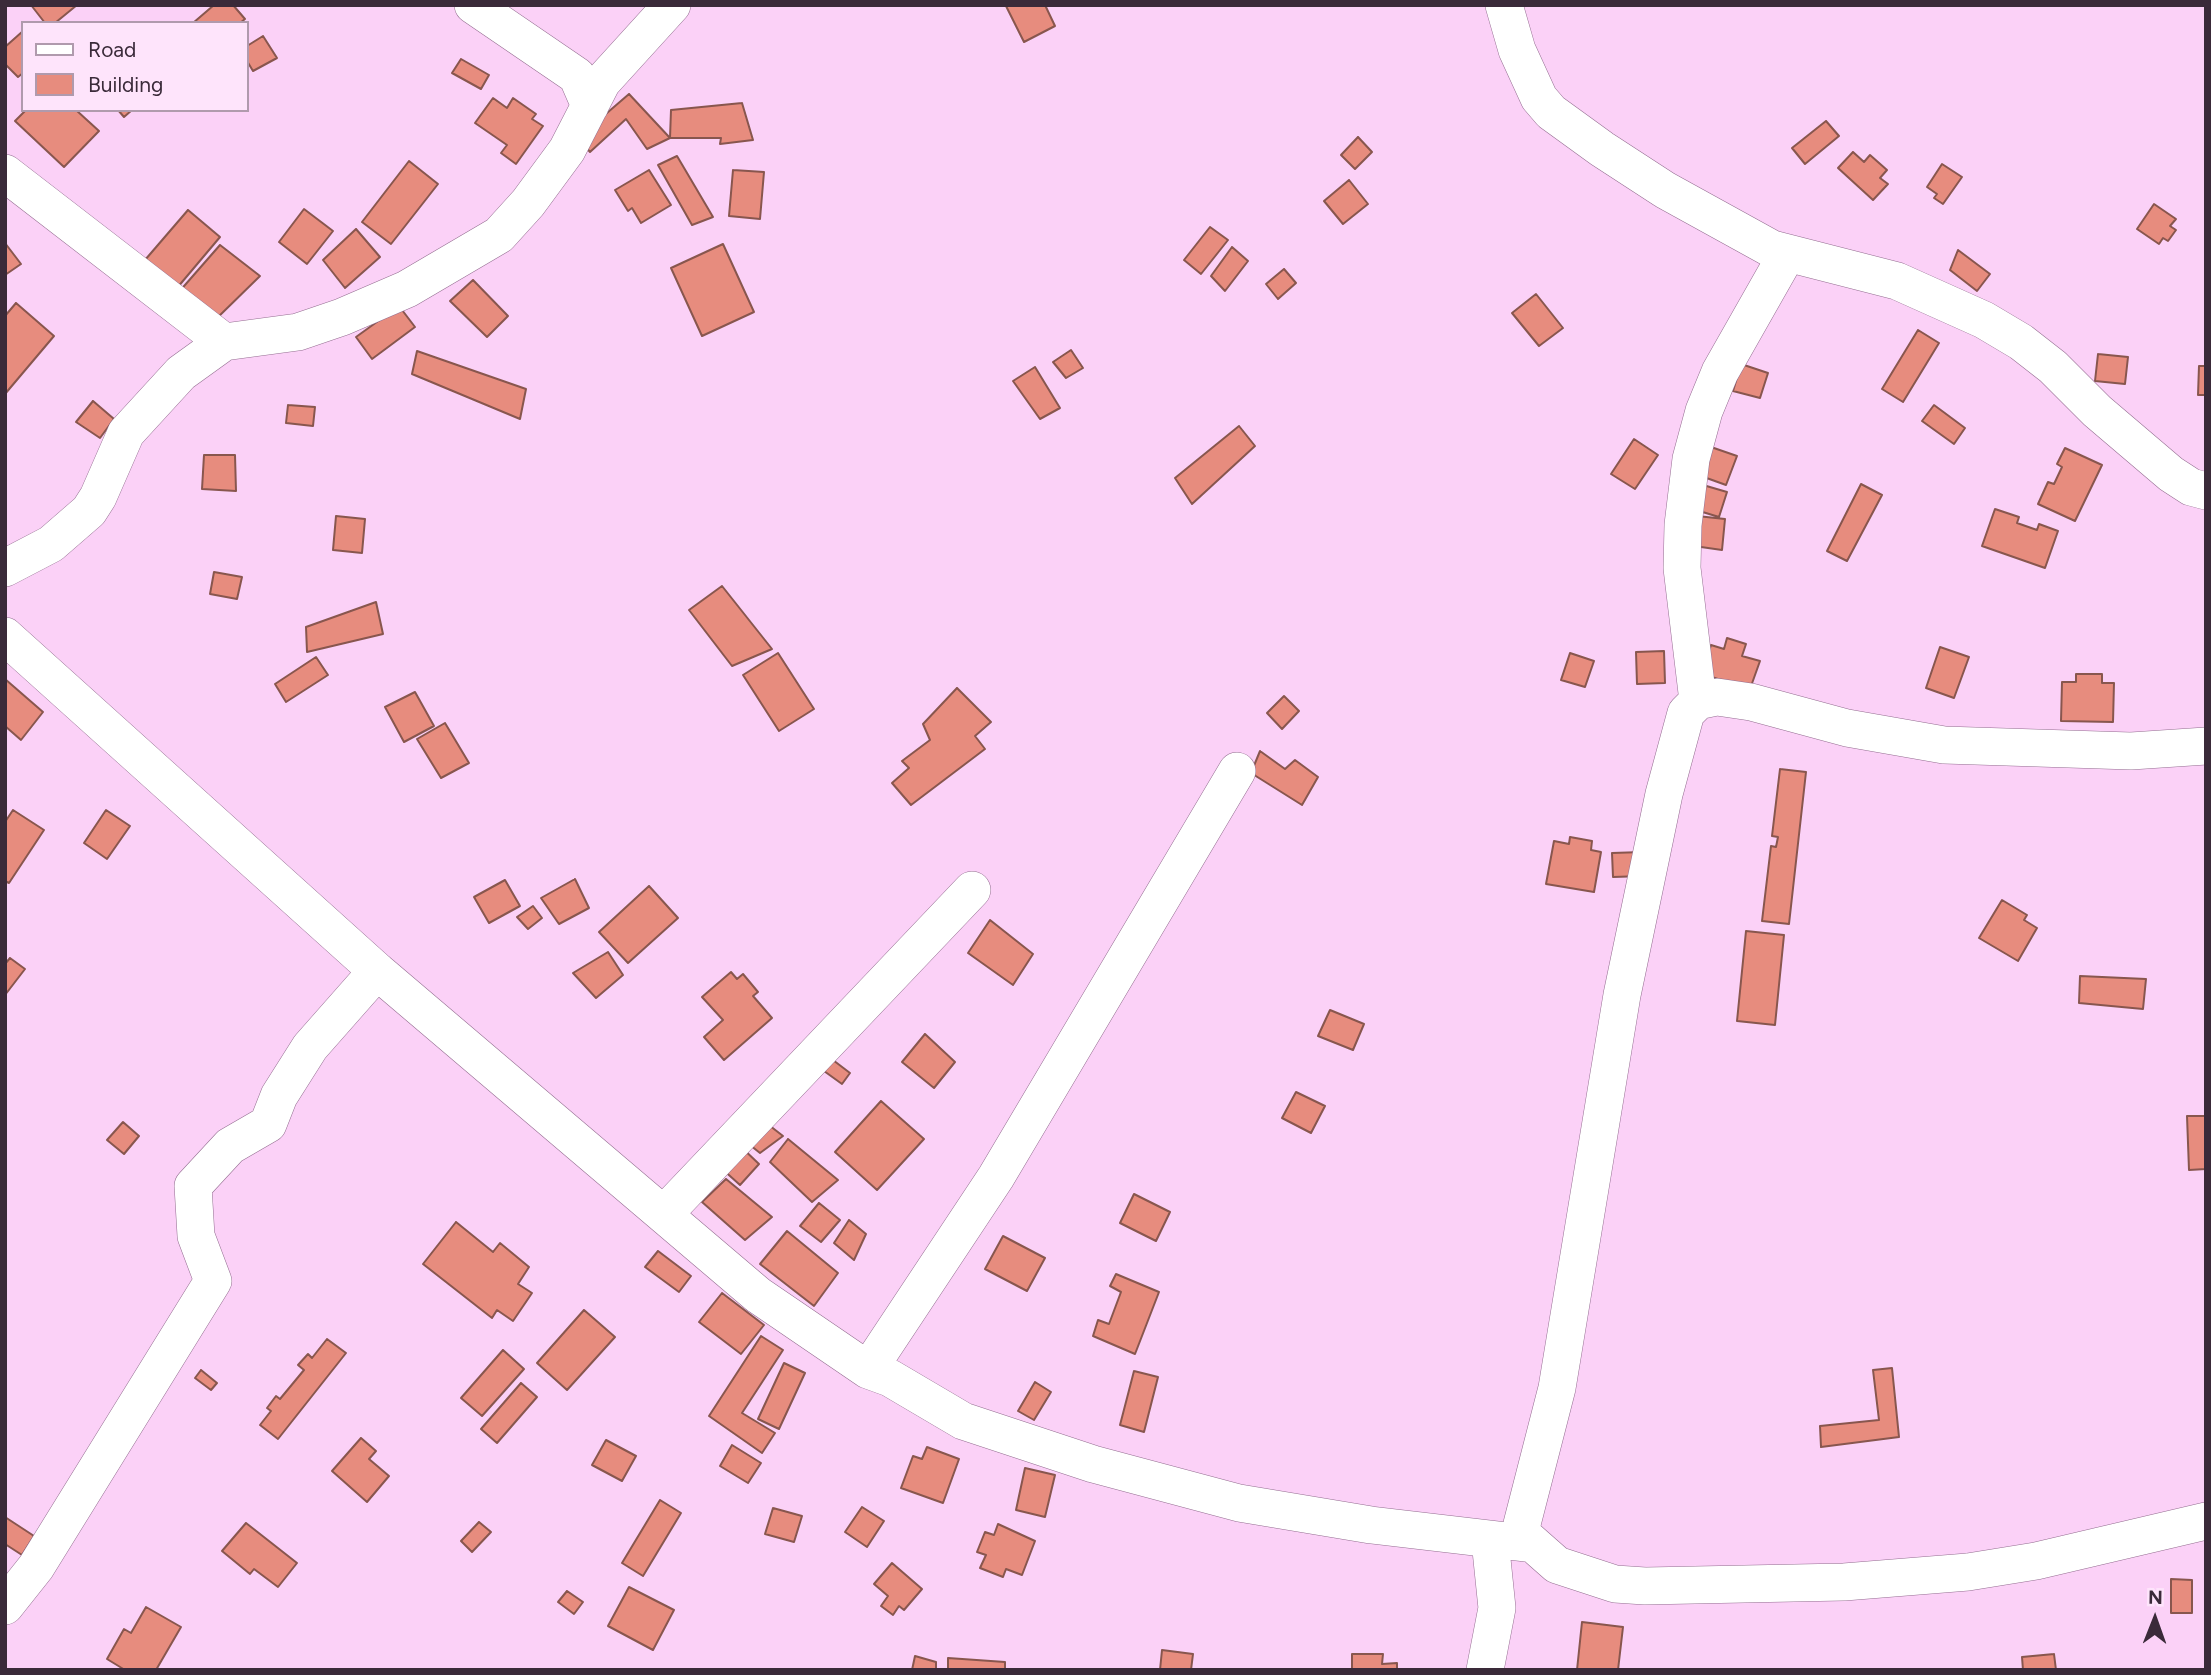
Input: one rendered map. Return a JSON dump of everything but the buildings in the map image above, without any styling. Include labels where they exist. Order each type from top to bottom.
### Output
[{"type":"street","points":[[473,5],[577,76],[590,106]]},
{"type":"street","points":[[5,568],[51,544],[89,511],[126,433],[181,373],[224,342],[298,332],[342,317],[407,289],[499,235],[551,173],[602,82],[672,5]]},
{"type":"street","points":[[1504,5],[1528,77],[1551,112],[1665,190],[1787,254],[1897,281],[1984,320],[2021,342],[2053,368],[2097,411],[2171,474],[2191,487],[2206,491]]},
{"type":"street","points":[[5,173],[224,342]]},
{"type":"street","points":[[1698,701],[1682,568],[1683,524],[1691,460],[1704,411],[1720,372],[1787,254]]},
{"type":"street","points":[[5,636],[377,971],[769,1303],[868,1370],[890,1378],[963,1421],[1093,1464],[1239,1503],[1533,1545]]},
{"type":"street","points":[[2206,746],[2131,751],[1944,745],[1847,728],[1751,702],[1717,697],[1698,701],[1686,713],[1679,730],[1622,995],[1569,1330],[1522,1524],[1523,1535],[1557,1565],[1615,1584],[1844,1581],[1968,1572],[2036,1561],[2206,1521]]},
{"type":"street","points":[[868,1370],[996,1177],[1237,771]]},
{"type":"street","points":[[664,1214],[972,890]]},
{"type":"street","points":[[5,1606],[36,1567],[213,1281],[196,1236],[193,1186],[230,1146],[268,1124],[279,1096],[310,1047],[377,971]]},
{"type":"street","points":[[1485,1670],[1497,1608],[1490,1540]]}]
